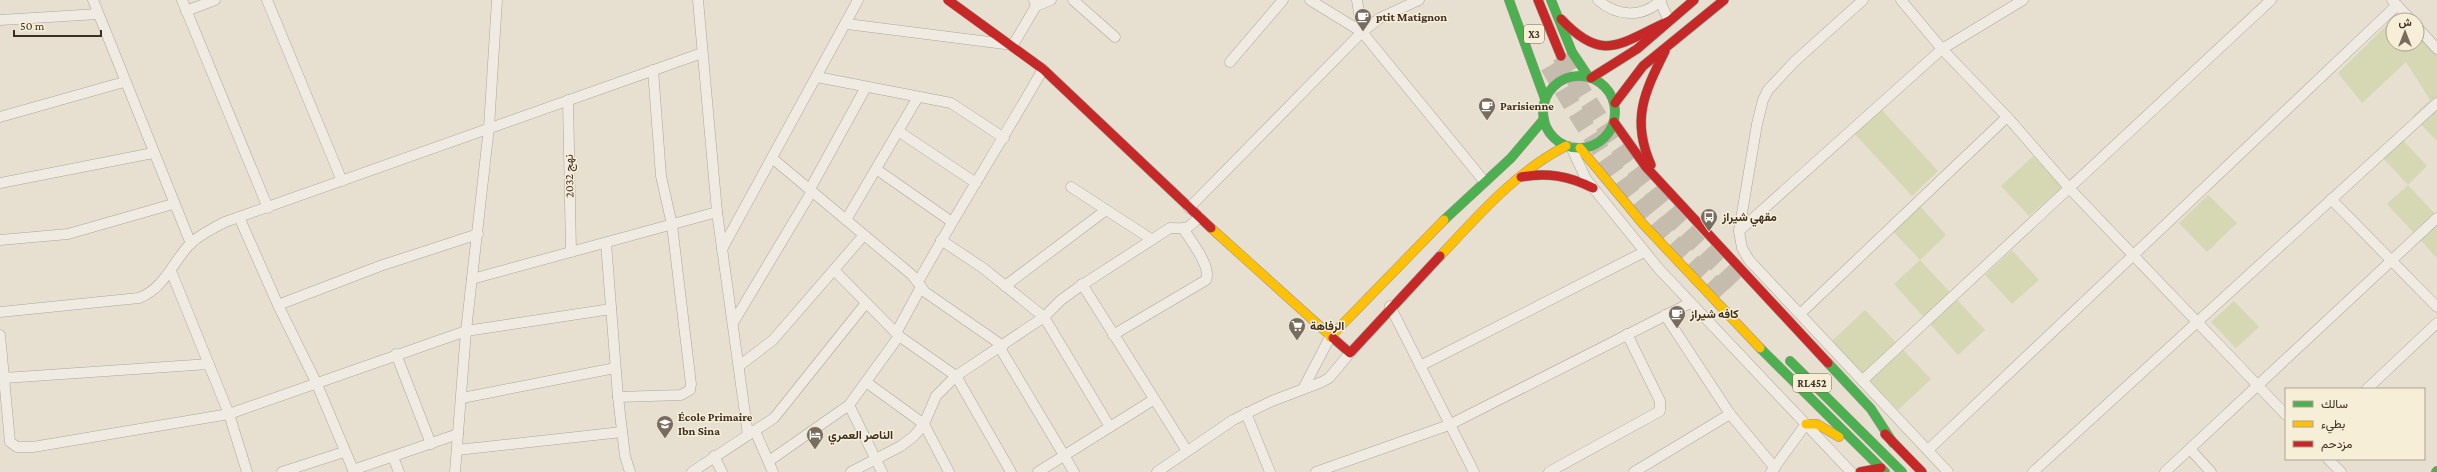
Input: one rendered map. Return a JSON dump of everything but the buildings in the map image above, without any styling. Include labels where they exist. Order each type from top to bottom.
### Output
[{"type":"main road","points":[[948,0],[1013,45],[1043,69],[1189,208],[1330,337],[1350,353],[1390,306],[1519,178],[1542,158],[1572,147],[1598,144],[1608,134],[1614,122],[1615,103],[1633,77],[1667,46],[1724,0]]},
{"type":"main road","points":[[1509,0],[1546,99]]},
{"type":"main road","name":"X3","points":[[1538,0],[1562,56]]},
{"type":"main road","points":[[1551,0],[1572,52],[1590,77],[1606,88],[1615,103]]},
{"type":"main road","points":[[1694,0],[1637,49],[1590,77],[1567,78],[1550,90],[1546,99],[1544,119],[1552,136],[1572,147],[1666,250],[1851,440],[1883,470]]},
{"type":"main road","points":[[1556,13],[1578,36],[1596,46],[1626,43],[1669,21]]},
{"type":"main road","points":[[1663,186],[1644,150],[1640,118],[1644,93],[1667,46]]},
{"type":"main road","points":[[1330,337],[1484,181],[1515,154],[1544,119]]},
{"type":"main road","points":[[1614,122],[1637,157],[1871,409],[1893,443]]},
{"type":"main road","points":[[1519,178],[1531,174],[1557,174],[1582,182],[1593,188]]},
{"type":"main road","name":"RL452","points":[[1781,352],[1902,472]]},
{"type":"main road","name":"RL452","points":[[1827,376],[1922,472]]},
{"type":"main road","points":[[1806,424],[1817,424],[1837,436],[1851,440]]},
{"type":"main road","points":[[1860,472],[1883,470]]},
{"type":"street","points":[[93,0],[124,82],[191,244]]},
{"type":"street","points":[[182,0],[268,208]]},
{"type":"street","points":[[186,11],[215,0]]},
{"type":"street","points":[[267,0],[342,181]]},
{"type":"street","points":[[456,472],[466,331],[489,127],[497,0]]},
{"type":"street","points":[[698,0],[717,212],[739,366],[751,433],[769,461],[773,472]]},
{"type":"street","points":[[722,249],[847,24],[858,0]]},
{"type":"street","points":[[847,24],[1013,45],[1035,3],[1051,0]]},
{"type":"street","points":[[1073,0],[1115,37]]},
{"type":"street","points":[[1230,62],[1282,0]]},
{"type":"street","points":[[1310,0],[1362,32],[1484,181]]},
{"type":"street","points":[[1357,0],[1362,32]]},
{"type":"street","points":[[1189,208],[1362,32],[1380,18],[1419,0]]},
{"type":"street","points":[[1598,0],[1607,8],[1623,14],[1642,11],[1660,1],[1669,21]]},
{"type":"street","points":[[1863,0],[1789,67],[1768,90],[1763,100],[1757,124],[1739,231],[1742,248],[1749,260],[1801,313],[1948,472]]},
{"type":"street","points":[[1901,0],[1942,49],[2007,117],[2070,189],[2135,256],[2196,323],[2285,414]]},
{"type":"street","points":[[1739,231],[1942,49],[2023,0]]},
{"type":"street","points":[[1863,380],[2070,189],[2271,0]]},
{"type":"street","points":[[1928,450],[2135,256],[2395,3],[2403,12]]},
{"type":"street","points":[[0,20],[98,14]]},
{"type":"street","points":[[2425,36],[2437,49]]},
{"type":"street","points":[[0,312],[139,298],[155,289],[191,244],[213,228],[489,127],[702,53]]},
{"type":"street","points":[[769,461],[849,405],[866,382],[897,335],[941,240],[1004,138],[1043,69]]},
{"type":"street","points":[[618,397],[681,395],[690,390],[690,375],[672,225],[662,186],[659,165],[653,70]]},
{"type":"street","points":[[817,77],[951,103],[1004,138]]},
{"type":"street","points":[[0,117],[124,82]]},
{"type":"street","points":[[733,323],[811,190],[866,87]]},
{"type":"street","points":[[846,220],[918,97]]},
{"type":"street","name":"نهج 2032","points":[[568,100],[571,252]]},
{"type":"street","points":[[2033,472],[2437,103]]},
{"type":"street","points":[[1801,313],[2007,117]]},
{"type":"street","points":[[898,131],[976,183]]},
{"type":"street","points":[[1572,147],[1580,169],[1593,188],[1644,252],[1690,303],[1851,472]]},
{"type":"street","points":[[0,183],[153,153]]},
{"type":"street","points":[[772,158],[912,275],[920,285],[955,314],[1001,347],[1064,458],[1074,472]]},
{"type":"street","points":[[876,169],[952,222]]},
{"type":"street","points":[[1071,187],[1151,239]]},
{"type":"street","points":[[2331,199],[2437,307]]},
{"type":"street","points":[[0,240],[68,234],[174,204]]},
{"type":"street","points":[[1005,286],[1106,210]]},
{"type":"street","points":[[472,279],[717,212]]},
{"type":"street","points":[[851,472],[909,440],[924,424],[936,396],[956,376],[1044,317],[1061,300],[1082,284],[1170,228],[1184,230],[1199,217]]},
{"type":"street","points":[[239,218],[278,305],[316,382],[353,471],[458,434]]},
{"type":"street","points":[[2165,472],[2437,218]]},
{"type":"street","points":[[1113,335],[1206,280],[1208,276],[1206,267],[1184,230]]},
{"type":"street","points":[[278,305],[380,266],[478,234]]},
{"type":"street","points":[[739,366],[773,340],[835,271],[864,235]]},
{"type":"street","points":[[941,240],[1005,286],[1044,317],[1110,427]]},
{"type":"street","points":[[606,243],[618,397],[625,456],[630,472]]},
{"type":"street","points":[[1420,366],[1644,252]]},
{"type":"street","points":[[170,271],[209,364],[228,414],[247,472]]},
{"type":"street","points":[[835,271],[897,335],[956,376],[1011,472]]},
{"type":"street","points":[[1082,284],[1153,400],[1187,451]]},
{"type":"street","points":[[692,472],[780,412],[866,303]]},
{"type":"street","points":[[1316,472],[1449,425],[1690,303]]},
{"type":"street","points":[[1390,306],[1474,472]]},
{"type":"street","points":[[0,335],[8,436],[10,442],[16,447],[33,447],[228,414],[396,354],[466,331],[611,309]]},
{"type":"street","points":[[1665,315],[1730,414],[1773,470],[1806,424]]},
{"type":"street","points":[[2367,388],[2437,323]]},
{"type":"street","points":[[1549,472],[1660,411],[1660,401],[1627,334]]},
{"type":"street","points":[[1303,389],[1330,337]]},
{"type":"street","points":[[1157,472],[1246,413],[1329,378],[1350,353]]},
{"type":"street","points":[[396,354],[432,444]]},
{"type":"street","points":[[4,378],[209,364]]},
{"type":"street","points":[[462,398],[615,368]]},
{"type":"street","points":[[866,382],[924,424],[949,472]]},
{"type":"street","points":[[1038,472],[1064,458],[1153,400]]},
{"type":"street","points":[[849,405],[877,459],[882,472]]},
{"type":"street","points":[[1246,413],[1270,472]]},
{"type":"street","points":[[1634,472],[1730,414]]},
{"type":"street","points":[[457,450],[622,432]]},
{"type":"street","points":[[2190,449],[2211,472]]},
{"type":"street","points":[[282,472],[344,452]]},
{"type":"street","points":[[714,456],[722,472]]},
{"type":"street","points":[[393,457],[399,472]]},
{"type":"street","points":[[2329,460],[2341,472]]},
{"type":"green space","points":[[2385,27],[2385,52],[2425,52],[2425,42],[2437,55],[2437,141],[2413,116],[2430,100],[2406,62],[2362,103],[2338,73]]},
{"type":"green space","points":[[1881,109],[1938,171],[1912,196],[1855,134]]},
{"type":"green space","points":[[2403,140],[2427,166],[2408,185],[2383,158]]},
{"type":"green space","points":[[2033,156],[2062,187],[2029,216],[2001,186]]},
{"type":"green space","points":[[2408,185],[2437,216],[2437,258],[2387,204]]},
{"type":"green space","points":[[2208,195],[2237,223],[2207,252],[2179,223]]},
{"type":"green space","points":[[1919,205],[1946,235],[1920,260],[1892,230]]},
{"type":"green space","points":[[2012,250],[2039,280],[2012,304],[1985,275]]},
{"type":"green space","points":[[1920,260],[1985,330],[1958,355],[1894,284]]},
{"type":"green space","points":[[2234,301],[2259,327],[2236,348],[2211,322]]},
{"type":"green space","points":[[1865,310],[1931,379],[1898,410],[1832,341]]},
{"type":"tunnel","points":[[1561,56],[1606,129],[1657,198],[1735,283]]},
{"type":"tunnel","points":[[1549,66],[1594,141],[1632,195],[1664,233],[1723,294]]},
{"type":"traffic: fast","points":[[1509,0],[1545,99]]},
{"type":"traffic: fast","points":[[1551,0],[1572,52],[1588,76]]},
{"type":"traffic: fast","points":[[1572,76],[1586,76],[1605,86],[1615,105],[1615,112],[1615,119],[1605,138],[1586,148],[1572,148],[1553,138],[1543,119],[1543,105],[1553,86],[1572,76]]},
{"type":"traffic: fast","points":[[1444,220],[1511,158],[1544,119]]},
{"type":"traffic: fast","points":[[1760,348],[1885,472]]},
{"type":"traffic: fast","points":[[1790,361],[1902,472]]},
{"type":"traffic: fast","points":[[1828,363],[1871,409],[1893,443]]},
{"type":"traffic: slow","points":[[1440,256],[1483,210],[1514,182],[1530,169],[1566,146]]},
{"type":"traffic: slow","points":[[1580,148],[1643,224],[1760,348]]},
{"type":"traffic: slow","points":[[1330,337],[1444,220]]},
{"type":"traffic: slow","points":[[1211,228],[1333,338]]},
{"type":"traffic: slow","points":[[1806,424],[1817,424],[1839,437]]},
{"type":"traffic: jam","points":[[948,0],[1043,69],[1211,228]]},
{"type":"traffic: jam","points":[[1538,0],[1561,56]]},
{"type":"traffic: jam","points":[[1591,78],[1637,49],[1694,0]]},
{"type":"traffic: jam","points":[[1615,103],[1643,66],[1724,0]]},
{"type":"traffic: jam","points":[[1561,19],[1576,33],[1589,42],[1601,45],[1613,45],[1625,42],[1669,21]]},
{"type":"traffic: jam","points":[[1651,165],[1645,149],[1641,120],[1646,94],[1665,51]]},
{"type":"traffic: jam","points":[[1614,122],[1646,167],[1828,363]]},
{"type":"traffic: jam","points":[[1521,177],[1540,175],[1558,176],[1593,188]]},
{"type":"traffic: jam","points":[[1333,338],[1350,353],[1440,256]]},
{"type":"traffic: jam","points":[[1885,434],[1922,472]]},
{"type":"traffic: jam","points":[[1860,472],[1881,468]]},
{"type":"place","name":"ptit Matignon","points":[[1363,32]]},
{"type":"place","name":"Parisienne","points":[[1487,121]]},
{"type":"place","name":"مقهي شيراز","points":[[1709,232]]},
{"type":"place","name":"کافه شيراز","points":[[1677,329]]},
{"type":"place","name":"الرفاهة","points":[[1297,341]]},
{"type":"place","name":"École Primaire Ibn Sina","points":[[665,439]]},
{"type":"place","name":"الناصر العمري","points":[[815,450]]}]
